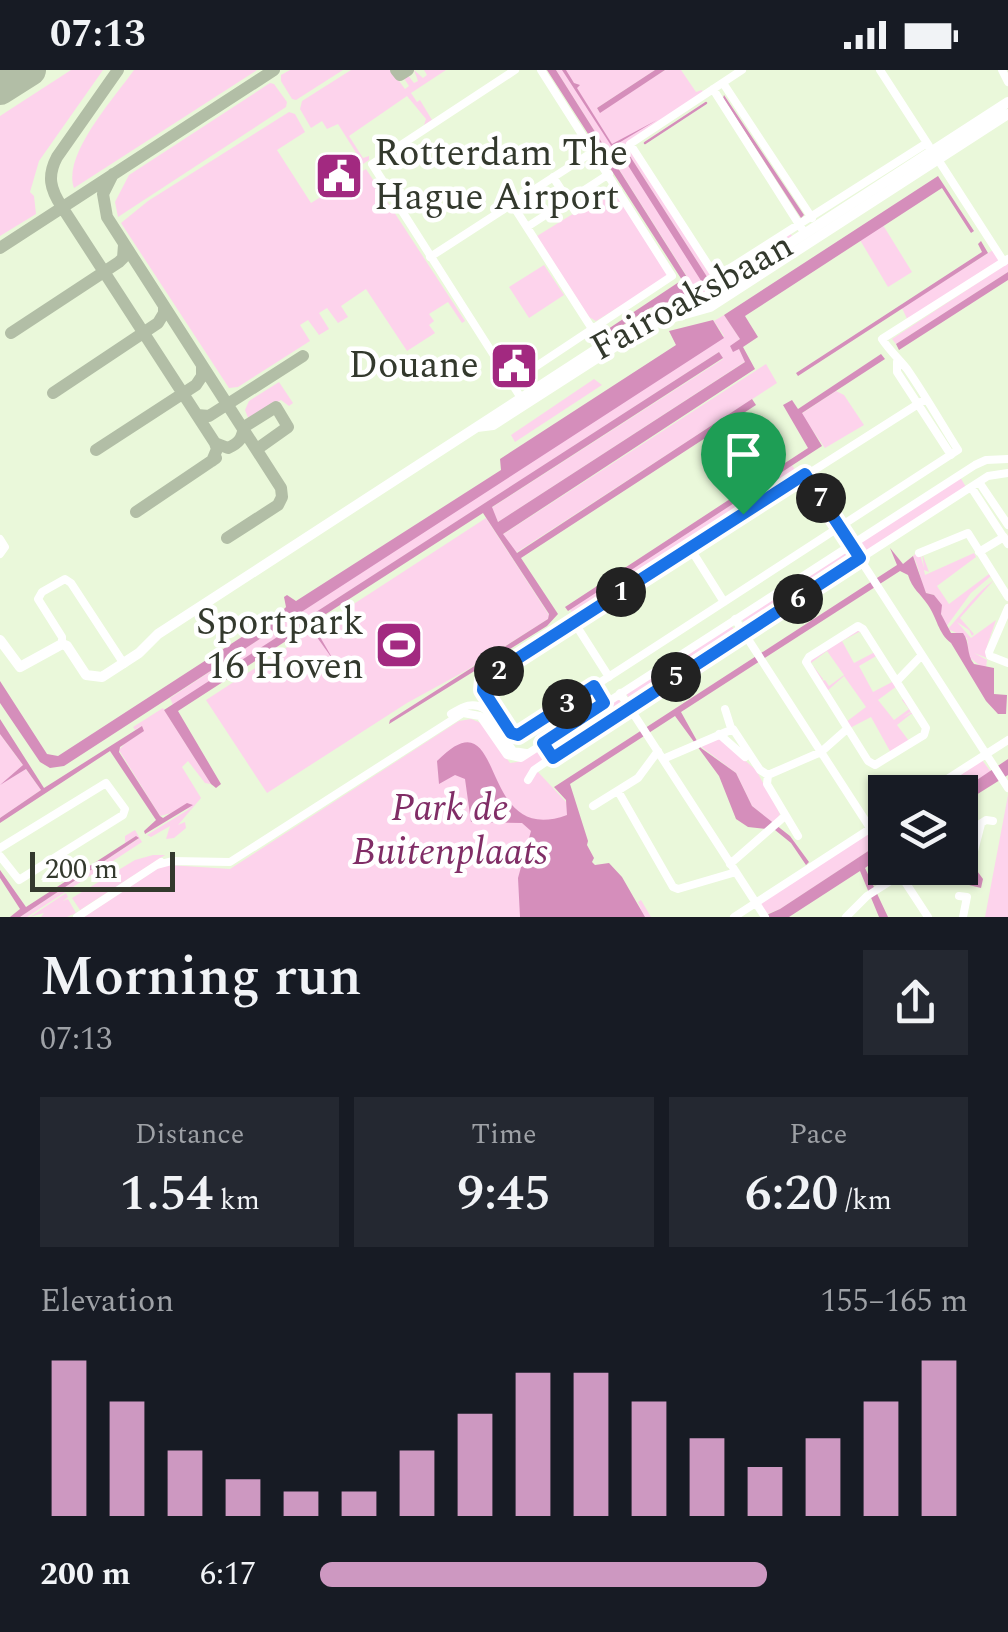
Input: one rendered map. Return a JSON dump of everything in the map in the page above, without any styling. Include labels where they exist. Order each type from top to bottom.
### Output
[{"type":"main road","name":"Fairoaksbaan","points":[[124,664],[158,634],[472,430],[605,349],[647,317],[710,295],[1008,102]]},
{"type":"main road","name":"Fairoaksbaan","points":[[933,151],[1008,114]]},
{"type":"main road","points":[[0,640],[20,667],[62,644],[86,675],[95,679],[124,664]]},
{"type":"street","points":[[515,70],[372,164],[523,402]]},
{"type":"street","points":[[511,383],[672,276],[541,70]]},
{"type":"street","points":[[713,89],[805,234],[716,277],[630,144],[713,89],[742,70]]},
{"type":"street","points":[[880,70],[1006,260],[882,339],[897,362],[905,366],[955,452],[515,736],[482,684],[922,401]]},
{"type":"street","points":[[1002,70],[1008,82]]},
{"type":"street","points":[[724,82],[817,226]]},
{"type":"street","points":[[430,257],[594,151]]},
{"type":"street","points":[[527,227],[609,174]]},
{"type":"street","points":[[553,178],[575,210]]},
{"type":"street","points":[[512,204],[605,349]]},
{"type":"street","points":[[77,917],[157,865],[230,862],[463,713],[480,716],[509,757],[521,758],[966,470],[986,460],[1008,460]]},
{"type":"street","points":[[966,470],[1007,538],[979,552]]},
{"type":"street","points":[[528,780],[534,770],[975,484],[993,474],[1008,473]]},
{"type":"street","points":[[805,474],[1006,784]]},
{"type":"street","points":[[975,484],[1008,525]]},
{"type":"street","points":[[963,524],[1008,597]]},
{"type":"street","points":[[920,553],[969,534]]},
{"type":"street","points":[[0,539],[5,546],[0,554]]},
{"type":"street","points":[[690,548],[724,602]]},
{"type":"street","points":[[798,554],[808,571]]},
{"type":"street","points":[[62,644],[38,599],[55,584],[69,580],[124,664]]},
{"type":"street","points":[[1008,608],[988,652],[992,658],[1008,663]]},
{"type":"street","points":[[735,619],[868,824]]},
{"type":"street","points":[[574,622],[610,677]]},
{"type":"street","points":[[858,626],[925,725],[924,734],[872,764],[848,728],[806,665],[807,658],[858,626]]},
{"type":"street","points":[[897,680],[922,655]]},
{"type":"street","points":[[594,686],[604,703]]},
{"type":"street","points":[[620,693],[764,916]]},
{"type":"street","points":[[726,709],[734,742]]},
{"type":"street","points":[[594,806],[638,778],[661,755],[731,728]]},
{"type":"street","points":[[763,774],[821,752],[848,728]]},
{"type":"street","points":[[719,734],[734,742],[763,774],[782,819],[798,836]]},
{"type":"street","points":[[953,775],[1008,740]]},
{"type":"street","points":[[539,746],[553,758]]},
{"type":"street","points":[[0,848],[106,782],[125,809],[123,815],[19,880],[0,856]]},
{"type":"street","points":[[618,791],[678,889],[733,868],[782,819]]},
{"type":"street","points":[[978,826],[986,820],[994,821]]},
{"type":"street","points":[[978,836],[981,824]]},
{"type":"street","points":[[734,917],[868,831]]},
{"type":"street","points":[[846,917],[882,885]]},
{"type":"street","points":[[907,885],[928,917]]},
{"type":"street","points":[[959,896],[966,897],[963,917]]},
{"type":"green space","points":[[71,70],[103,70],[39,161],[30,192],[36,214],[0,236],[0,116]]},
{"type":"green space","points":[[134,70],[257,70],[74,188],[72,175],[83,143]]},
{"type":"green space","points":[[290,70],[343,70],[296,100],[281,81],[281,75]]},
{"type":"green space","points":[[351,70],[391,70],[405,89],[409,86],[403,77],[407,74],[414,83],[418,81],[414,70],[423,78],[427,75],[424,70],[446,70],[411,93],[432,120],[424,125],[426,119],[407,96],[349,136],[363,158],[369,156],[363,164],[338,124],[327,129],[322,121],[311,128],[300,109],[302,101]]},
{"type":"green space","points":[[556,70],[655,70],[597,108],[600,112],[665,70],[681,70],[696,92],[702,90],[703,93],[627,143],[712,278],[722,278],[790,233],[794,239],[700,297]],"holes":[[[628,153],[707,277],[705,286],[623,157]]]},
{"type":"green space","points":[[270,83],[287,102],[286,107],[118,217],[115,202],[129,175]]},
{"type":"green space","points":[[289,112],[295,114],[305,132],[277,150],[311,203],[366,169],[465,321],[462,323],[448,302],[429,314],[434,321],[429,325],[435,333],[407,351],[366,289],[341,306],[348,317],[338,323],[327,308],[319,313],[329,329],[319,335],[308,320],[300,325],[310,341],[238,387],[229,388],[121,223],[148,201]]},
{"type":"green space","points":[[615,188],[669,276],[596,321],[589,317],[537,236]]},
{"type":"green space","points":[[883,225],[912,272],[888,287],[860,240]]},
{"type":"green space","points":[[993,250],[1000,261],[908,321],[902,308]]},
{"type":"green space","points":[[1008,263],[1008,272],[896,344],[892,339]]},
{"type":"green space","points":[[544,265],[564,295],[529,318],[509,287]]},
{"type":"green space","points":[[724,315],[740,339],[730,347],[739,349],[746,361],[498,522],[491,508],[723,359],[719,352],[304,620],[299,613],[724,336],[714,321]]},
{"type":"green space","points":[[766,364],[777,383],[514,554],[502,535]]},
{"type":"green space","points":[[594,379],[602,385],[515,442],[511,435]]},
{"type":"green space","points":[[279,382],[293,403],[289,406],[281,400],[249,420],[245,410],[249,401]]},
{"type":"green space","points":[[836,391],[844,395],[864,425],[825,448],[801,414]]},
{"type":"green space","points":[[792,465],[795,470],[788,475],[790,480],[576,619],[570,609]]},
{"type":"green space","points":[[960,477],[966,487],[862,555],[856,544]]},
{"type":"green space","name":"Sportpark 16 Hoven","points":[[486,518],[548,619],[267,793],[206,700]]},
{"type":"green space","points":[[848,549],[855,560],[748,629],[741,618]]},
{"type":"green space","points":[[919,551],[929,572],[924,570],[925,575],[974,553],[976,557],[937,586],[949,604],[991,576],[971,593],[946,627],[934,595],[924,588],[913,556]]},
{"type":"green space","points":[[994,580],[960,618],[974,634],[957,622],[971,638],[996,620],[987,658],[974,653],[987,660],[983,668],[969,657],[967,638],[948,629]]},
{"type":"green space","points":[[296,615],[301,622],[173,705],[170,698]]},
{"type":"green space","points":[[731,625],[738,635],[632,704],[626,693]]},
{"type":"green space","points":[[858,628],[864,633],[842,641],[854,663],[875,652],[878,655],[859,666],[873,692],[894,681],[897,686],[878,700],[894,720],[909,709],[902,700],[906,697],[913,710],[903,717],[914,711],[917,715],[911,714],[897,725],[909,741],[891,753],[871,717],[850,728],[846,722],[866,707],[844,676],[826,692],[814,667],[829,686],[844,675],[827,651],[811,663],[808,660]]},
{"type":"green space","points":[[618,698],[625,709],[555,754],[548,743]]},
{"type":"green space","points":[[163,708],[211,784],[205,783],[188,761],[182,767],[201,798],[178,825],[185,822],[186,828],[166,839],[170,826],[151,837],[147,835],[191,808],[160,816],[119,750],[141,726],[135,730],[133,727]]},
{"type":"green space","name":"Park de Buitenplaats","points":[[471,719],[481,723],[510,763],[540,748],[547,758],[538,772],[566,802],[590,863],[641,909],[641,900],[651,917],[84,917],[160,867],[230,869],[459,721]]},
{"type":"green space","points":[[0,734],[41,790],[0,818]]},
{"type":"green space","points":[[718,737],[756,770],[780,814],[774,824],[752,806],[736,773],[699,745]]},
{"type":"green space","points":[[982,760],[991,772],[978,780],[978,775],[958,775]]},
{"type":"green space","points":[[1008,795],[1008,917],[985,917]]},
{"type":"green space","points":[[135,830],[142,842],[27,917],[20,917],[138,839],[136,836],[125,843],[125,836]]},
{"type":"green space","points":[[868,834],[868,851],[780,909],[767,914],[759,904]]},
{"type":"green space","points":[[165,855],[80,910],[72,898],[135,860]]},
{"type":"green space","points":[[66,893],[68,897],[63,901],[68,899],[76,913],[67,917],[41,917],[44,913],[30,917]]},
{"type":"shaded area","points":[[547,70],[556,70],[697,293],[650,308],[607,335],[605,331],[682,280]]},
{"type":"shaded area","points":[[562,70],[580,85],[577,88],[612,144],[657,120],[612,147]]},
{"type":"shaded area","points":[[655,70],[665,70],[600,113],[597,108]]},
{"type":"shaded area","points":[[724,95],[804,215],[801,218],[723,98]]},
{"type":"shaded area","points":[[628,153],[711,283],[705,287],[622,156]]},
{"type":"shaded area","points":[[938,176],[974,231],[971,233],[942,188],[745,316],[758,337],[743,347],[755,369],[503,534],[517,553],[752,399],[756,405],[521,558],[558,614],[547,626],[389,724],[548,619],[549,614],[483,513],[312,623],[334,661],[309,626],[178,711],[221,784],[216,788],[211,784],[164,710],[719,352],[723,358],[492,507],[498,522],[745,362],[739,349],[733,352],[730,346],[740,339],[724,315]]},
{"type":"shaded area","points":[[981,241],[988,253],[798,376],[796,373],[982,252],[978,244]]},
{"type":"shaded area","points":[[1008,272],[1008,280],[899,350],[896,344]]},
{"type":"shaded area","points":[[713,320],[724,338],[64,766],[50,768],[40,762],[0,703],[0,681],[47,754],[58,756],[282,611],[287,595],[296,601],[501,470],[500,459],[676,345],[669,331]]},
{"type":"shaded area","points":[[881,354],[885,359],[802,413],[822,446],[568,611],[565,607],[808,448],[783,405],[792,400],[798,409]]},
{"type":"shaded area","points":[[890,548],[903,564],[913,556],[926,593],[934,595],[942,605],[941,614],[951,633],[963,633],[974,664],[994,668],[994,694],[1007,695],[1006,714],[998,714],[986,701],[928,605],[908,575],[900,571],[681,712],[701,748],[736,773],[752,806],[790,836],[809,862],[806,865],[791,843],[775,830],[748,827],[736,819],[719,776],[675,716],[570,784],[594,858],[592,862],[609,863],[622,877],[645,917],[520,917],[518,878],[531,831],[522,823],[471,822],[465,779],[455,775],[439,784],[437,761],[459,744],[474,744],[485,755],[504,794],[518,811],[538,819],[567,815],[566,800],[554,787],[897,565]]},
{"type":"shaded area","points":[[0,719],[44,788],[142,726],[144,731],[120,747],[119,752],[160,816],[163,818],[187,803],[193,805],[145,834],[156,820],[110,751],[0,823],[0,818],[41,790],[26,769],[0,785],[23,765],[0,734]]},
{"type":"shaded area","points":[[1008,759],[1008,775],[978,794],[978,779]]},
{"type":"shaded area","points":[[136,836],[139,838],[20,917],[10,917],[20,909],[0,878],[0,870],[26,907]]},
{"type":"shaded area","points":[[868,851],[868,885],[873,885],[888,917],[879,917],[860,871],[789,917],[762,917]]},
{"type":"waterway","points":[[645,143],[706,103]]},
{"type":"taxiway","points":[[118,70],[57,157],[51,176],[53,188],[215,443],[212,461]]},
{"type":"taxiway","points":[[0,248],[274,70]]},
{"type":"taxiway","points":[[396,70],[400,75],[408,70]]},
{"type":"taxiway","points":[[113,174],[103,194],[107,217],[281,488],[278,505],[227,538]]},
{"type":"taxiway","points":[[11,333],[119,262],[124,245]]},
{"type":"taxiway","points":[[53,393],[158,323],[164,306]]},
{"type":"taxiway","points":[[197,415],[209,416],[303,356]]},
{"type":"taxiway","points":[[96,450],[196,385],[202,367]]},
{"type":"taxiway","points":[[215,443],[232,446],[244,427],[276,407],[288,427],[257,449]]},
{"type":"taxiway","points":[[136,512],[216,458]]},
{"type":"runway","points":[[0,89],[30,70]]},
{"type":"place","name":"Rotterdam The Hague Airport","points":[[339,176]]},
{"type":"place","name":"Douane","points":[[514,366]]},
{"type":"place","name":"Sportpark 16 Hoven","points":[[399,645]]},
{"type":"route","points":[[805,474],[860,558],[553,758],[543,743],[604,703],[594,686],[518,735],[511,733],[483,690],[484,680],[743,514],[805,474]]}]
